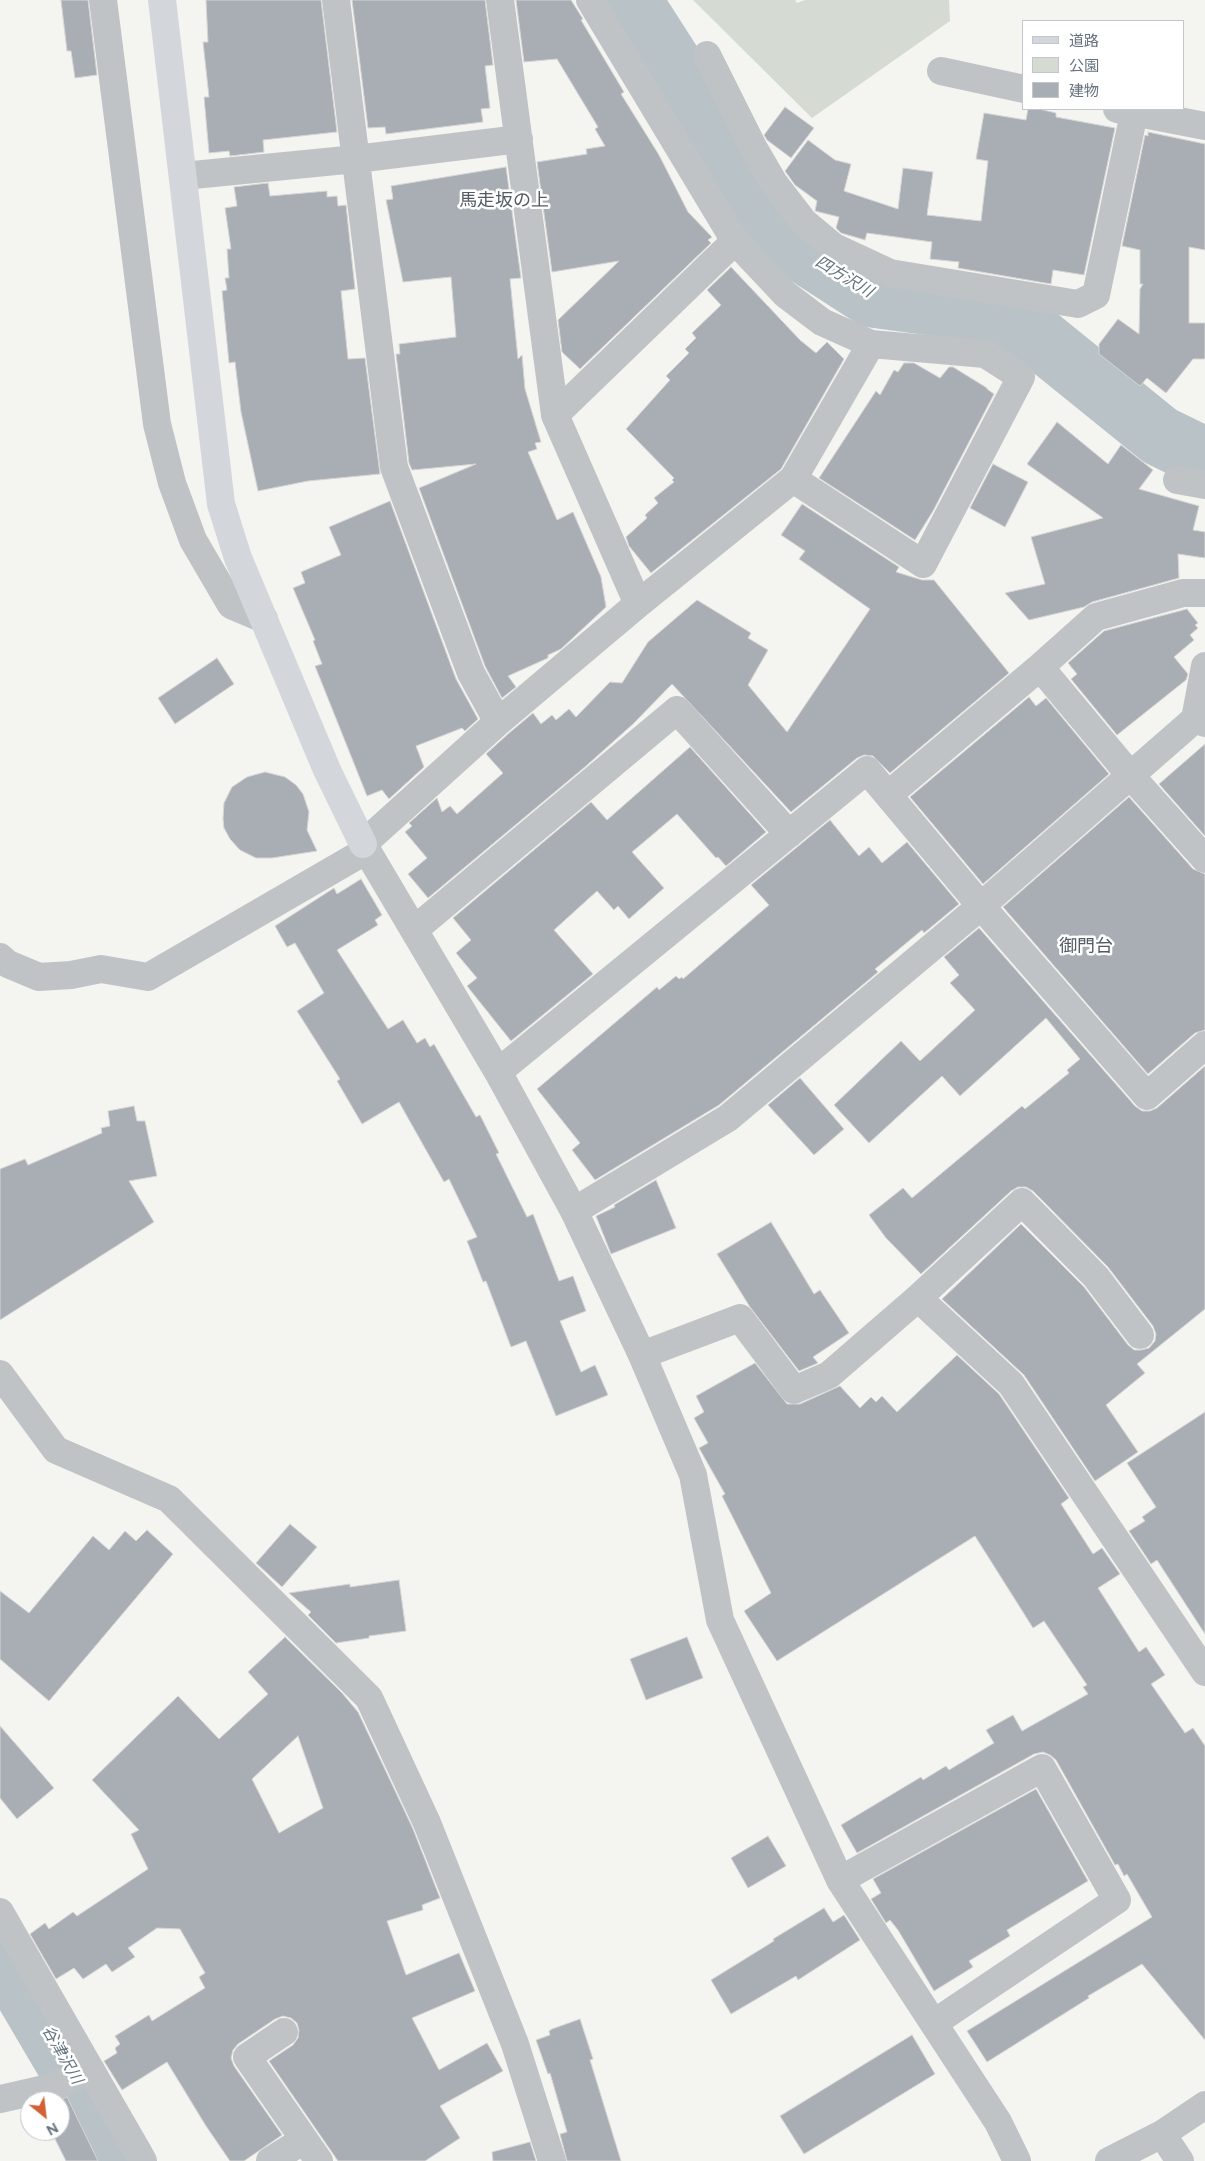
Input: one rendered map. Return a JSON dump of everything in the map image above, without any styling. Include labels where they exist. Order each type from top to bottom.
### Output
[{"type":"street","points":[[103,0],[157,424],[172,483],[193,540],[230,605],[264,618]]},
{"type":"street","points":[[162,0],[221,504],[238,558],[327,770],[365,847],[498,1072],[574,1211],[642,1355],[693,1475],[720,1620],[840,1880],[998,2122],[1017,2161]]},
{"type":"street","points":[[336,0],[394,467],[471,673],[498,722]]},
{"type":"street","points":[[500,0],[555,415],[638,604]]},
{"type":"street","points":[[590,0],[736,241],[785,294],[822,322],[870,344],[985,354],[1021,377],[923,564],[793,479]]},
{"type":"street","points":[[707,55],[774,183],[804,222],[834,247],[890,273],[1078,304],[1096,295],[1126,111],[1205,126]]},
{"type":"street","points":[[941,71],[1022,89]]},
{"type":"street","points":[[183,176],[356,159],[518,139]]},
{"type":"street","points":[[555,415],[736,241]]},
{"type":"street","points":[[0,957],[8,964],[39,977],[71,976],[100,969],[148,977],[365,847],[498,722],[638,604],[793,479],[870,344]]},
{"type":"street","points":[[1177,480],[1205,485]]},
{"type":"street","points":[[888,795],[1040,668],[1096,617],[1184,592],[1205,593]]},
{"type":"street","points":[[574,1211],[728,1118],[982,906],[1130,775],[1200,721],[1205,666]]},
{"type":"street","points":[[1040,668],[1130,775],[1205,859]]},
{"type":"street","points":[[414,930],[677,710],[790,834]]},
{"type":"street","points":[[498,1072],[867,770],[1147,1096],[1205,1045]]},
{"type":"street","points":[[642,1355],[740,1318],[794,1390],[829,1376],[918,1298],[1022,1202],[1096,1277],[1140,1335]]},
{"type":"street","points":[[918,1298],[1011,1384],[1205,1672]]},
{"type":"street","points":[[0,1374],[56,1450],[168,1499],[369,1698],[427,1823],[515,2044],[552,2161]]},
{"type":"street","points":[[840,1880],[1042,1768],[1117,1900],[934,2023]]},
{"type":"street","points":[[0,1912],[143,2161]]},
{"type":"street","points":[[270,2161],[312,2150],[247,2057],[284,2032]]},
{"type":"street","points":[[0,2099],[49,2088],[91,2070]]},
{"type":"street","points":[[1109,2161],[1162,2134],[1205,2105]]},
{"type":"street","points":[[1162,2134],[1180,2161]]},
{"type":"green space","points":[[693,0],[795,0],[797,3],[805,0],[949,0],[950,21],[812,118]]},
{"type":"building","points":[[61,0],[88,0],[97,75],[75,78],[71,51],[67,51]]},
{"type":"building","points":[[206,0],[321,0],[337,132],[263,140],[264,152],[230,156],[229,151],[209,153],[204,97],[209,97],[203,42],[208,42]]},
{"type":"building","points":[[352,0],[485,0],[493,65],[485,66],[490,108],[481,109],[483,122],[386,134],[385,127],[368,128]]},
{"type":"building","points":[[516,0],[571,0],[624,92],[621,94],[659,155],[688,212],[712,237],[708,240],[711,243],[580,369],[562,352],[558,320],[619,261],[552,272],[537,162],[587,154],[586,149],[605,146],[595,129],[598,127],[557,59],[524,62]]},
{"type":"building","points":[[785,107],[814,128],[791,158],[767,140],[764,135]]},
{"type":"building","points":[[1028,110],[1043,110],[1056,113],[1056,117],[1115,128],[1084,275],[1053,270],[1051,284],[958,268],[959,262],[930,259],[932,242],[867,233],[865,240],[841,233],[836,228],[839,217],[815,211],[817,201],[795,185],[785,171],[808,140],[835,160],[851,164],[844,191],[898,209],[903,168],[933,172],[927,215],[981,221],[988,161],[976,159],[984,113],[1026,120]]},
{"type":"building","points":[[1148,132],[1205,144],[1205,250],[1189,247],[1189,323],[1205,323],[1205,359],[1193,359],[1166,393],[1147,378],[1140,386],[1099,354],[1099,344],[1118,319],[1139,334],[1140,289],[1143,284],[1140,284],[1140,250],[1122,246],[1145,135],[1148,136]]},
{"type":"building","points":[[506,167],[521,278],[510,279],[518,359],[522,355],[525,389],[541,442],[535,443],[537,449],[528,452],[557,520],[573,512],[601,577],[606,607],[561,649],[548,655],[548,658],[508,676],[516,687],[502,698],[485,666],[419,488],[476,464],[412,470],[409,463],[396,354],[400,354],[399,344],[456,337],[451,277],[403,282],[386,200],[393,199],[391,186]]},
{"type":"building","points":[[268,183],[270,196],[327,191],[327,197],[337,196],[338,206],[346,205],[355,289],[341,291],[348,359],[365,358],[380,474],[308,481],[258,491],[241,412],[235,362],[229,363],[222,291],[227,290],[225,278],[229,278],[227,249],[231,249],[225,208],[237,206],[234,187]]},
{"type":"building","points":[[731,267],[800,340],[816,353],[827,342],[844,359],[781,469],[651,573],[629,546],[626,537],[647,518],[645,515],[658,503],[654,498],[674,482],[672,480],[674,478],[626,429],[670,380],[666,376],[689,353],[685,349],[696,338],[692,333],[721,305],[707,290]]},
{"type":"building","points":[[904,363],[914,363],[940,378],[949,367],[953,367],[994,394],[933,511],[915,540],[819,478],[876,391],[880,395],[894,370],[898,372]]},
{"type":"building","points":[[1057,422],[1108,464],[1121,445],[1153,470],[1139,489],[1199,506],[1193,530],[1205,532],[1205,558],[1178,554],[1179,578],[1092,602],[1084,607],[1029,620],[1005,593],[1045,584],[1031,537],[1103,518],[1027,464]]},
{"type":"building","points":[[993,464],[1028,482],[1005,527],[970,508]]},
{"type":"building","points":[[390,501],[456,679],[478,719],[465,731],[462,728],[416,746],[424,767],[389,799],[382,790],[367,796],[315,666],[322,664],[313,641],[315,640],[293,588],[305,583],[301,572],[341,555],[329,527]]},
{"type":"building","points":[[802,504],[899,567],[896,572],[922,580],[934,580],[1009,673],[890,773],[873,756],[864,755],[857,758],[791,812],[672,684],[633,724],[586,766],[428,898],[408,874],[427,858],[405,832],[412,826],[409,823],[437,798],[442,812],[450,806],[457,814],[503,773],[486,754],[508,734],[533,713],[541,724],[552,715],[556,720],[569,709],[576,717],[610,682],[622,683],[648,642],[697,600],[751,633],[748,638],[768,650],[748,685],[787,732],[870,609],[799,559],[805,551],[781,535]]},
{"type":"building","points":[[1187,609],[1198,623],[1195,625],[1198,628],[1190,635],[1194,640],[1174,657],[1188,674],[1186,680],[1117,735],[1071,679],[1077,674],[1068,663],[1104,631]]},
{"type":"building","points":[[217,658],[234,684],[175,724],[158,698]]},
{"type":"building","points":[[1029,697],[1036,706],[1046,698],[1109,774],[983,884],[910,797]]},
{"type":"building","points":[[1205,744],[1205,836],[1159,784]]},
{"type":"building","points":[[690,747],[766,832],[726,866],[718,857],[716,858],[677,814],[632,852],[664,888],[629,919],[618,906],[614,910],[597,891],[554,930],[593,974],[511,1041],[467,986],[477,978],[456,953],[471,940],[453,918],[591,802],[607,820]]},
{"type":"building","points":[[265,772],[285,777],[296,785],[303,794],[309,812],[307,830],[317,851],[272,858],[256,858],[240,850],[230,839],[224,828],[223,819],[224,803],[232,787],[247,777]]},
{"type":"building","points":[[1129,797],[1193,869],[1205,874],[1205,1030],[1195,1033],[1148,1074],[1003,907]]},
{"type":"building","points":[[830,820],[859,856],[869,847],[882,863],[907,842],[959,904],[924,933],[922,930],[875,969],[878,972],[719,1105],[595,1180],[572,1150],[580,1143],[537,1089],[657,987],[659,990],[676,976],[679,979],[682,977],[683,979],[769,905],[751,885]]},
{"type":"building","points":[[361,879],[382,915],[375,920],[378,925],[337,950],[388,1029],[403,1020],[417,1043],[425,1038],[430,1047],[434,1044],[476,1117],[480,1115],[499,1153],[496,1154],[527,1217],[533,1214],[559,1281],[573,1276],[586,1311],[560,1321],[581,1372],[595,1365],[608,1395],[556,1416],[526,1341],[511,1347],[486,1281],[483,1282],[467,1241],[477,1237],[449,1179],[444,1182],[399,1102],[362,1124],[337,1081],[340,1079],[297,1011],[324,993],[295,943],[287,947],[275,926],[334,888],[337,894]]},
{"type":"building","points":[[979,928],[1135,1106],[1142,1111],[1150,1111],[1157,1108],[1205,1066],[1205,1309],[1137,1364],[1145,1373],[1106,1405],[1138,1452],[1095,1481],[1024,1375],[942,1299],[1021,1224],[1084,1287],[1128,1345],[1134,1350],[1149,1348],[1155,1341],[1156,1334],[1153,1326],[1108,1267],[1033,1191],[1026,1187],[1018,1187],[1011,1191],[921,1274],[886,1238],[869,1215],[903,1188],[912,1198],[1022,1106],[1025,1109],[1069,1073],[1067,1070],[1080,1059],[1046,1018],[960,1096],[942,1076],[869,1143],[834,1105],[901,1041],[920,1061],[975,1010],[950,983],[959,975],[944,957]]},
{"type":"building","points":[[800,1078],[844,1129],[814,1155],[768,1105]]},
{"type":"building","points":[[134,1106],[137,1121],[145,1121],[157,1176],[129,1181],[154,1222],[0,1320],[0,1169],[25,1159],[28,1165],[102,1133],[101,1128],[110,1126],[108,1111]]},
{"type":"building","points":[[656,1180],[676,1228],[611,1254],[596,1216],[615,1207],[614,1205]]},
{"type":"building","points":[[771,1222],[814,1294],[820,1290],[849,1333],[813,1357],[818,1363],[799,1371],[750,1307],[717,1254]]},
{"type":"building","points":[[957,1355],[999,1394],[1069,1498],[1061,1504],[1093,1554],[1102,1548],[1120,1574],[1098,1588],[1139,1652],[1146,1647],[1165,1675],[1151,1684],[1185,1733],[1193,1728],[1205,1746],[1205,2040],[1142,1964],[1088,1996],[1089,1998],[987,2062],[967,2031],[1152,1917],[1127,1874],[1124,1876],[1118,1864],[1115,1865],[1056,1760],[1050,1755],[1043,1752],[1034,1754],[857,1853],[841,1825],[921,1777],[923,1780],[946,1766],[949,1770],[994,1743],[986,1730],[1013,1715],[1022,1731],[1088,1694],[1083,1687],[1087,1685],[1044,1621],[1033,1628],[975,1536],[777,1661],[744,1611],[771,1593],[722,1496],[725,1494],[699,1448],[708,1443],[694,1418],[704,1412],[696,1396],[755,1363],[787,1404],[800,1404],[840,1386],[860,1408],[871,1397],[876,1402],[882,1396],[897,1412]]},
{"type":"building","points":[[1205,1412],[1205,1634],[1157,1560],[1151,1564],[1129,1531],[1145,1521],[1142,1517],[1156,1507],[1127,1463]]},
{"type":"building","points":[[290,1524],[317,1547],[282,1587],[256,1563]]},
{"type":"building","points":[[147,1530],[173,1554],[49,1701],[0,1659],[0,1591],[29,1613],[93,1536],[109,1550],[125,1531],[136,1541]]},
{"type":"building","points":[[399,1580],[406,1631],[336,1643],[308,1615],[311,1612],[289,1593],[350,1584],[350,1587]]},
{"type":"building","points":[[285,1637],[342,1693],[358,1712],[413,1829],[440,1898],[422,1905],[423,1910],[387,1921],[406,1975],[459,1953],[475,1991],[412,2018],[439,2070],[487,2043],[503,2071],[440,2106],[460,2138],[425,2161],[338,2161],[269,2061],[293,2045],[298,2038],[299,2030],[297,2023],[291,2018],[283,2016],[275,2019],[238,2044],[233,2050],[231,2058],[234,2066],[282,2135],[244,2161],[230,2161],[167,2062],[122,2090],[104,2061],[117,2053],[115,2048],[120,2044],[115,2036],[149,2015],[152,2021],[205,1988],[199,1977],[205,1973],[180,1929],[157,1928],[128,1948],[135,1957],[112,1972],[106,1964],[83,1979],[74,1968],[56,1979],[30,1934],[45,1923],[49,1929],[73,1912],[77,1916],[148,1869],[131,1834],[139,1830],[92,1780],[178,1696],[219,1739],[268,1694],[248,1672]],"holes":[[[298,1736],[323,1808],[279,1833],[252,1779]]]},
{"type":"building","points":[[687,1637],[703,1678],[646,1700],[630,1659]]},
{"type":"building","points":[[0,1726],[54,1788],[17,1819],[0,1798]]},
{"type":"building","points":[[1036,1789],[1088,1881],[1007,1930],[1010,1936],[969,1961],[973,1967],[934,1991],[898,1930],[890,1920],[886,1923],[871,1899],[881,1893],[873,1879]]},
{"type":"building","points":[[768,1836],[786,1866],[748,1888],[731,1858]]},
{"type":"building","points":[[824,1908],[833,1922],[844,1915],[860,1940],[798,1980],[796,1976],[731,2014],[711,1980]]},
{"type":"building","points":[[580,2019],[593,2059],[590,2060],[621,2161],[567,2161],[560,2134],[567,2132],[550,2073],[548,2074],[536,2040],[550,2035],[549,2031],[552,2029]]},
{"type":"building","points":[[912,2035],[935,2074],[804,2154],[780,2116]]},
{"type":"building","points":[[70,2103],[98,2161],[66,2161],[56,2141],[70,2141]]},
{"type":"building","points":[[530,2142],[536,2161],[493,2161],[492,2152]]},
{"type":"waterway","name":"四方沢川","points":[[631,0],[773,222],[807,255],[872,297],[983,312],[1029,330],[1160,436],[1205,458]]},
{"type":"waterway","name":"谷津沢川","points":[[0,1950],[124,2161]]},
{"type":"district","name":"馬走坂の上","points":[[504,201]]},
{"type":"district","name":"御門台","points":[[1086,947]]}]
